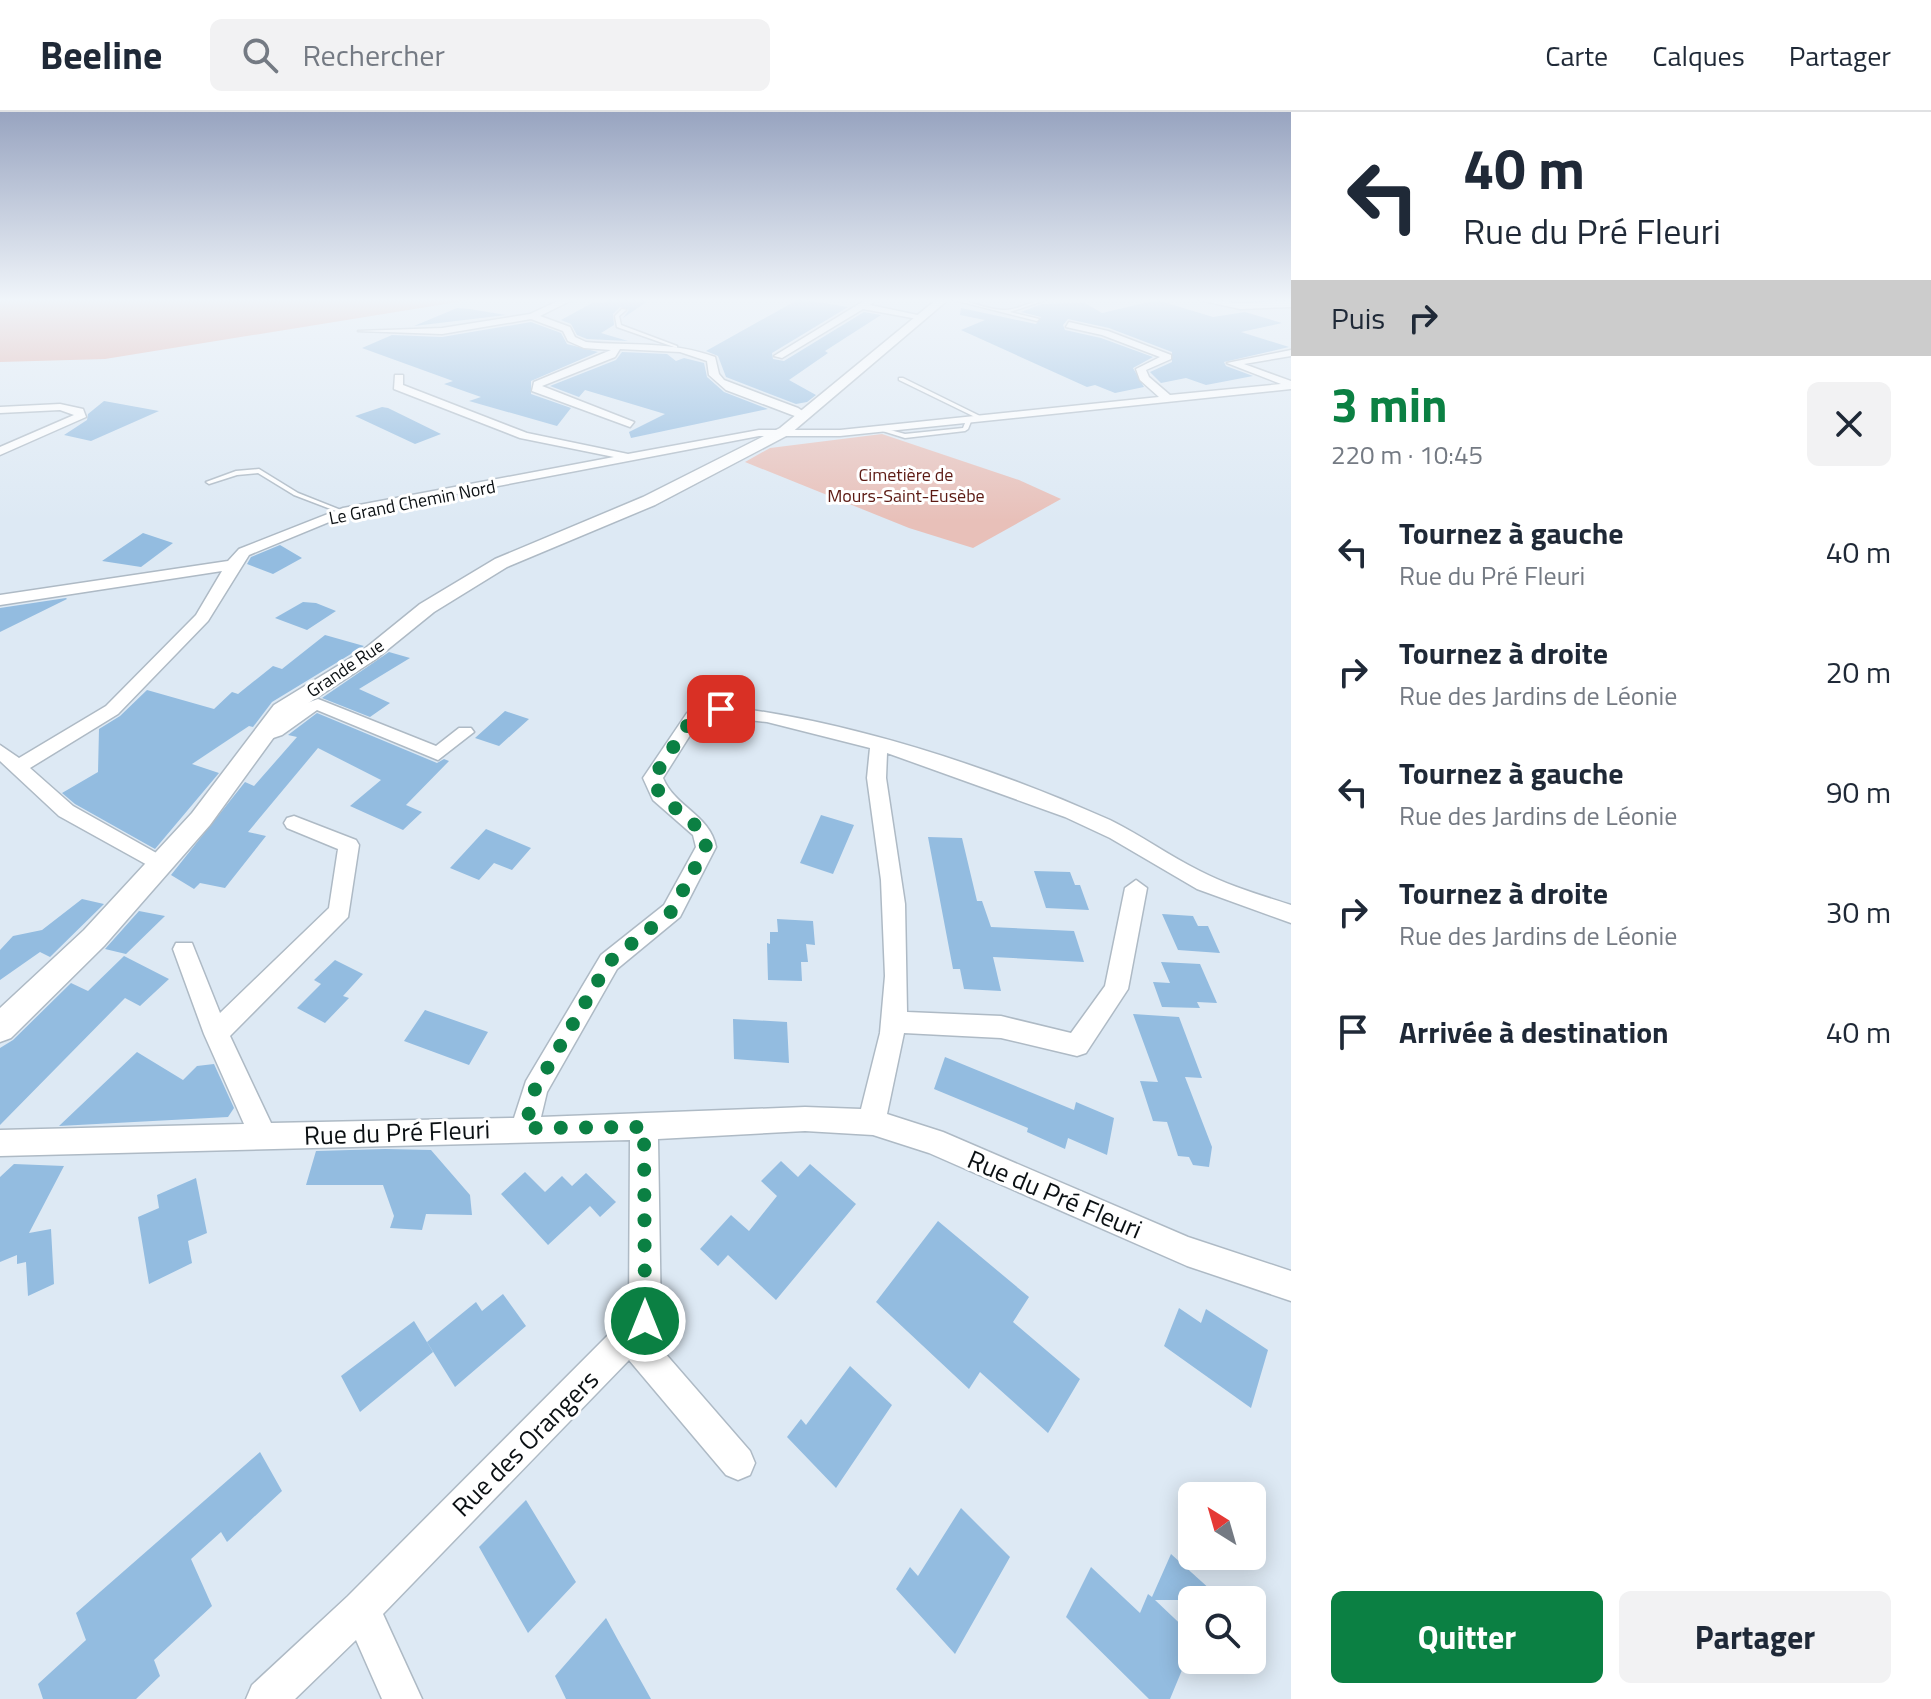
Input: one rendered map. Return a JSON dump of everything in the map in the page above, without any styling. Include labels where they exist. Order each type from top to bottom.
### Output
[{"type":"street","points":[[566,373],[538,384],[536,389],[630,424]]},
{"type":"street","points":[[714,373],[724,384],[774,400],[824,401]]},
{"type":"street","name":"Grande Rue","points":[[3,1020],[94,938],[201,819],[282,710],[369,655],[427,608],[469,581],[501,563],[649,501],[796,422],[857,373]]},
{"type":"street","points":[[1142,373],[1166,397]]},
{"type":"street","points":[[1259,373],[1291,385]]},
{"type":"street","points":[[399,377],[398,387],[524,436],[636,457]]},
{"type":"street","points":[[774,400],[796,422],[840,433],[1291,385]]},
{"type":"street","points":[[0,410],[60,407],[79,411],[80,417],[0,451]]},
{"type":"street","name":"Le Grand Chemin Nord","points":[[0,600],[233,565],[244,552],[343,512],[636,457],[796,422]]},
{"type":"street","points":[[20,766],[122,701],[202,618],[233,565]]},
{"type":"street","points":[[261,736],[276,731],[296,712],[318,704],[438,754],[465,732]]},
{"type":"street","points":[[525,1128],[535,1089],[609,962],[672,911],[706,847],[703,832],[660,795],[653,778],[700,711],[721,709],[837,730],[1085,818],[1205,883],[1291,914]]},
{"type":"street","points":[[873,1122],[878,1079],[894,1022],[896,971],[887,842],[877,771],[880,745]]},
{"type":"street","points":[[0,751],[66,811],[160,864]]},
{"type":"street","points":[[216,1034],[340,911],[349,845],[294,823]]},
{"type":"street","points":[[894,1022],[1001,1027],[1077,1045],[1116,989],[1136,888]]},
{"type":"street","points":[[184,949],[216,1034],[258,1119],[256,1136]]},
{"type":"street","name":"Rue du Pré Fleuri","points":[[0,1143],[644,1127],[805,1119],[873,1122],[933,1141],[1187,1251],[1291,1286]]},
{"type":"street","name":"Rue des Orangers","points":[[266,1699],[361,1609],[645,1321],[644,1127]]},
{"type":"street","points":[[630,1337],[738,1463]]},
{"type":"street","points":[[361,1609],[402,1699]]},
{"type":"lane","points":[[901,379],[974,418]]},
{"type":"lane","points":[[209,482],[236,473],[259,471],[296,494],[343,512]]},
{"type":"green space","name":"Cimetière de Mours-Saint-Eusèbe","points":[[882,434],[1019,480],[1061,499],[973,548],[909,528],[745,462],[770,448]]},
{"type":"building","points":[[431,373],[549,373],[531,381],[531,394],[571,408],[557,426],[469,401],[481,397],[444,384],[453,381]]},
{"type":"building","points":[[583,373],[706,373],[724,392],[768,409],[631,438],[629,432],[665,414],[585,390],[579,397],[550,386]]},
{"type":"building","points":[[724,373],[799,373],[789,380],[816,395],[807,402],[796,404],[726,377]]},
{"type":"building","points":[[1056,373],[1136,373],[1144,387],[1115,393],[1095,385],[1087,387]]},
{"type":"building","points":[[1151,373],[1245,373],[1253,376],[1206,385],[1186,378],[1161,383]]},
{"type":"building","points":[[104,401],[159,411],[91,441],[64,435],[87,420],[88,414]]},
{"type":"building","points":[[382,407],[441,434],[415,444],[355,416]]},
{"type":"building","points":[[143,533],[173,543],[141,567],[102,561]]},
{"type":"building","points":[[280,545],[302,558],[273,574],[247,564],[251,557]]},
{"type":"building","points":[[67,599],[0,632],[0,608]]},
{"type":"building","points":[[303,602],[316,603],[336,611],[307,630],[275,618]]},
{"type":"building","points":[[325,635],[364,646],[272,702],[253,727],[249,726],[192,764],[219,773],[155,849],[75,804],[62,793],[98,772],[99,729],[120,716],[147,690],[214,709],[232,692],[238,694],[273,666],[282,669]]},
{"type":"building","points":[[389,652],[410,658],[359,689],[390,703],[370,717],[322,698]]},
{"type":"building","points":[[505,711],[529,719],[499,746],[475,738]]},
{"type":"building","points":[[317,713],[437,763],[444,759],[449,761],[406,805],[422,812],[403,830],[350,806],[381,780],[318,748],[248,832],[266,836],[225,888],[200,883],[194,889],[171,875],[245,782],[254,786],[297,737],[288,735]]},
{"type":"building","points":[[821,815],[854,825],[833,874],[800,863]]},
{"type":"building","points":[[486,829],[531,848],[512,870],[494,863],[479,880],[450,868]]},
{"type":"building","points":[[928,837],[962,838],[977,901],[982,901],[991,927],[1074,931],[1084,962],[993,957],[1001,991],[964,989],[960,969],[953,969]]},
{"type":"building","points":[[1034,871],[1070,872],[1075,885],[1080,885],[1089,910],[1046,908]]},
{"type":"building","points":[[82,899],[104,904],[50,957],[40,952],[0,980],[0,950],[13,936],[42,930]]},
{"type":"building","points":[[139,911],[165,916],[126,954],[105,949]]},
{"type":"building","points":[[1162,914],[1193,916],[1198,926],[1208,926],[1220,953],[1178,950]]},
{"type":"building","points":[[777,919],[813,921],[815,945],[806,944],[808,962],[801,962],[802,981],[768,980],[767,943],[770,944],[770,932],[778,932]]},
{"type":"building","points":[[124,956],[169,979],[140,1006],[125,998],[0,1125],[0,1048],[13,1040],[71,983],[88,991]]},
{"type":"building","points":[[335,960],[363,974],[343,996],[349,998],[325,1023],[297,1008],[321,984],[314,980]]},
{"type":"building","points":[[1161,962],[1200,964],[1217,1003],[1197,1002],[1200,1008],[1162,1007],[1153,982],[1170,983]]},
{"type":"building","points":[[425,1010],[488,1032],[469,1065],[404,1041]]},
{"type":"building","points":[[1133,1014],[1179,1017],[1202,1078],[1185,1077],[1212,1147],[1209,1167],[1193,1165],[1189,1157],[1178,1156],[1167,1122],[1153,1121],[1140,1081],[1158,1082]]},
{"type":"building","points":[[733,1019],[787,1022],[789,1063],[734,1059]]},
{"type":"building","points":[[137,1052],[183,1080],[197,1066],[214,1064],[234,1108],[228,1117],[59,1126]]},
{"type":"building","points":[[945,1057],[1074,1110],[1076,1102],[1114,1118],[1107,1155],[1068,1138],[1065,1149],[1027,1132],[1028,1128],[934,1089]]},
{"type":"building","points":[[431,1150],[470,1195],[472,1215],[426,1214],[422,1230],[390,1228],[394,1216],[383,1185],[306,1185],[316,1151]]},
{"type":"building","points":[[781,1161],[798,1177],[810,1164],[856,1204],[776,1300],[728,1255],[718,1266],[700,1249],[731,1215],[749,1231],[777,1196],[761,1181]]},
{"type":"building","points":[[14,1164],[64,1166],[29,1233],[51,1229],[54,1284],[28,1296],[26,1262],[17,1264],[17,1255],[0,1262],[0,1177]]},
{"type":"building","points":[[525,1172],[545,1192],[562,1176],[572,1186],[586,1173],[616,1202],[600,1217],[590,1206],[548,1245],[501,1194]]},
{"type":"building","points":[[196,1178],[207,1233],[188,1241],[192,1263],[149,1284],[138,1217],[159,1208],[157,1195]]},
{"type":"building","points":[[938,1221],[1029,1297],[1013,1322],[1080,1379],[1048,1433],[980,1372],[969,1389],[876,1302]]},
{"type":"building","points":[[503,1294],[526,1326],[455,1387],[427,1342],[476,1302],[482,1311]]},
{"type":"building","points":[[1179,1308],[1201,1323],[1206,1309],[1268,1350],[1251,1408],[1164,1346]]},
{"type":"building","points":[[414,1321],[433,1352],[360,1412],[341,1376]]},
{"type":"building","points":[[850,1366],[892,1405],[836,1488],[787,1437],[801,1419],[806,1425]]},
{"type":"building","points":[[260,1452],[282,1491],[227,1542],[221,1532],[191,1559],[212,1606],[154,1660],[160,1676],[136,1699],[43,1699],[38,1684],[86,1640],[76,1613]]},
{"type":"building","points":[[526,1500],[576,1582],[528,1633],[479,1547]]},
{"type":"building","points":[[961,1508],[1010,1557],[955,1654],[896,1589],[910,1567],[918,1576]]},
{"type":"building","points":[[1171,1554],[1178,1560],[1178,1570],[1189,1570],[1206,1586],[1178,1586],[1178,1600],[1155,1600],[1178,1622],[1180,1674],[1170,1699],[1149,1699],[1066,1617],[1091,1567],[1140,1613],[1148,1594],[1152,1597]]},
{"type":"building","points":[[606,1618],[651,1699],[566,1699],[555,1676]]},
{"type":"route","points":[[645,1321],[644,1127],[525,1128],[535,1089],[609,962],[672,911],[706,847],[703,832],[660,795],[653,778],[693,717],[700,711],[721,709]]}]
